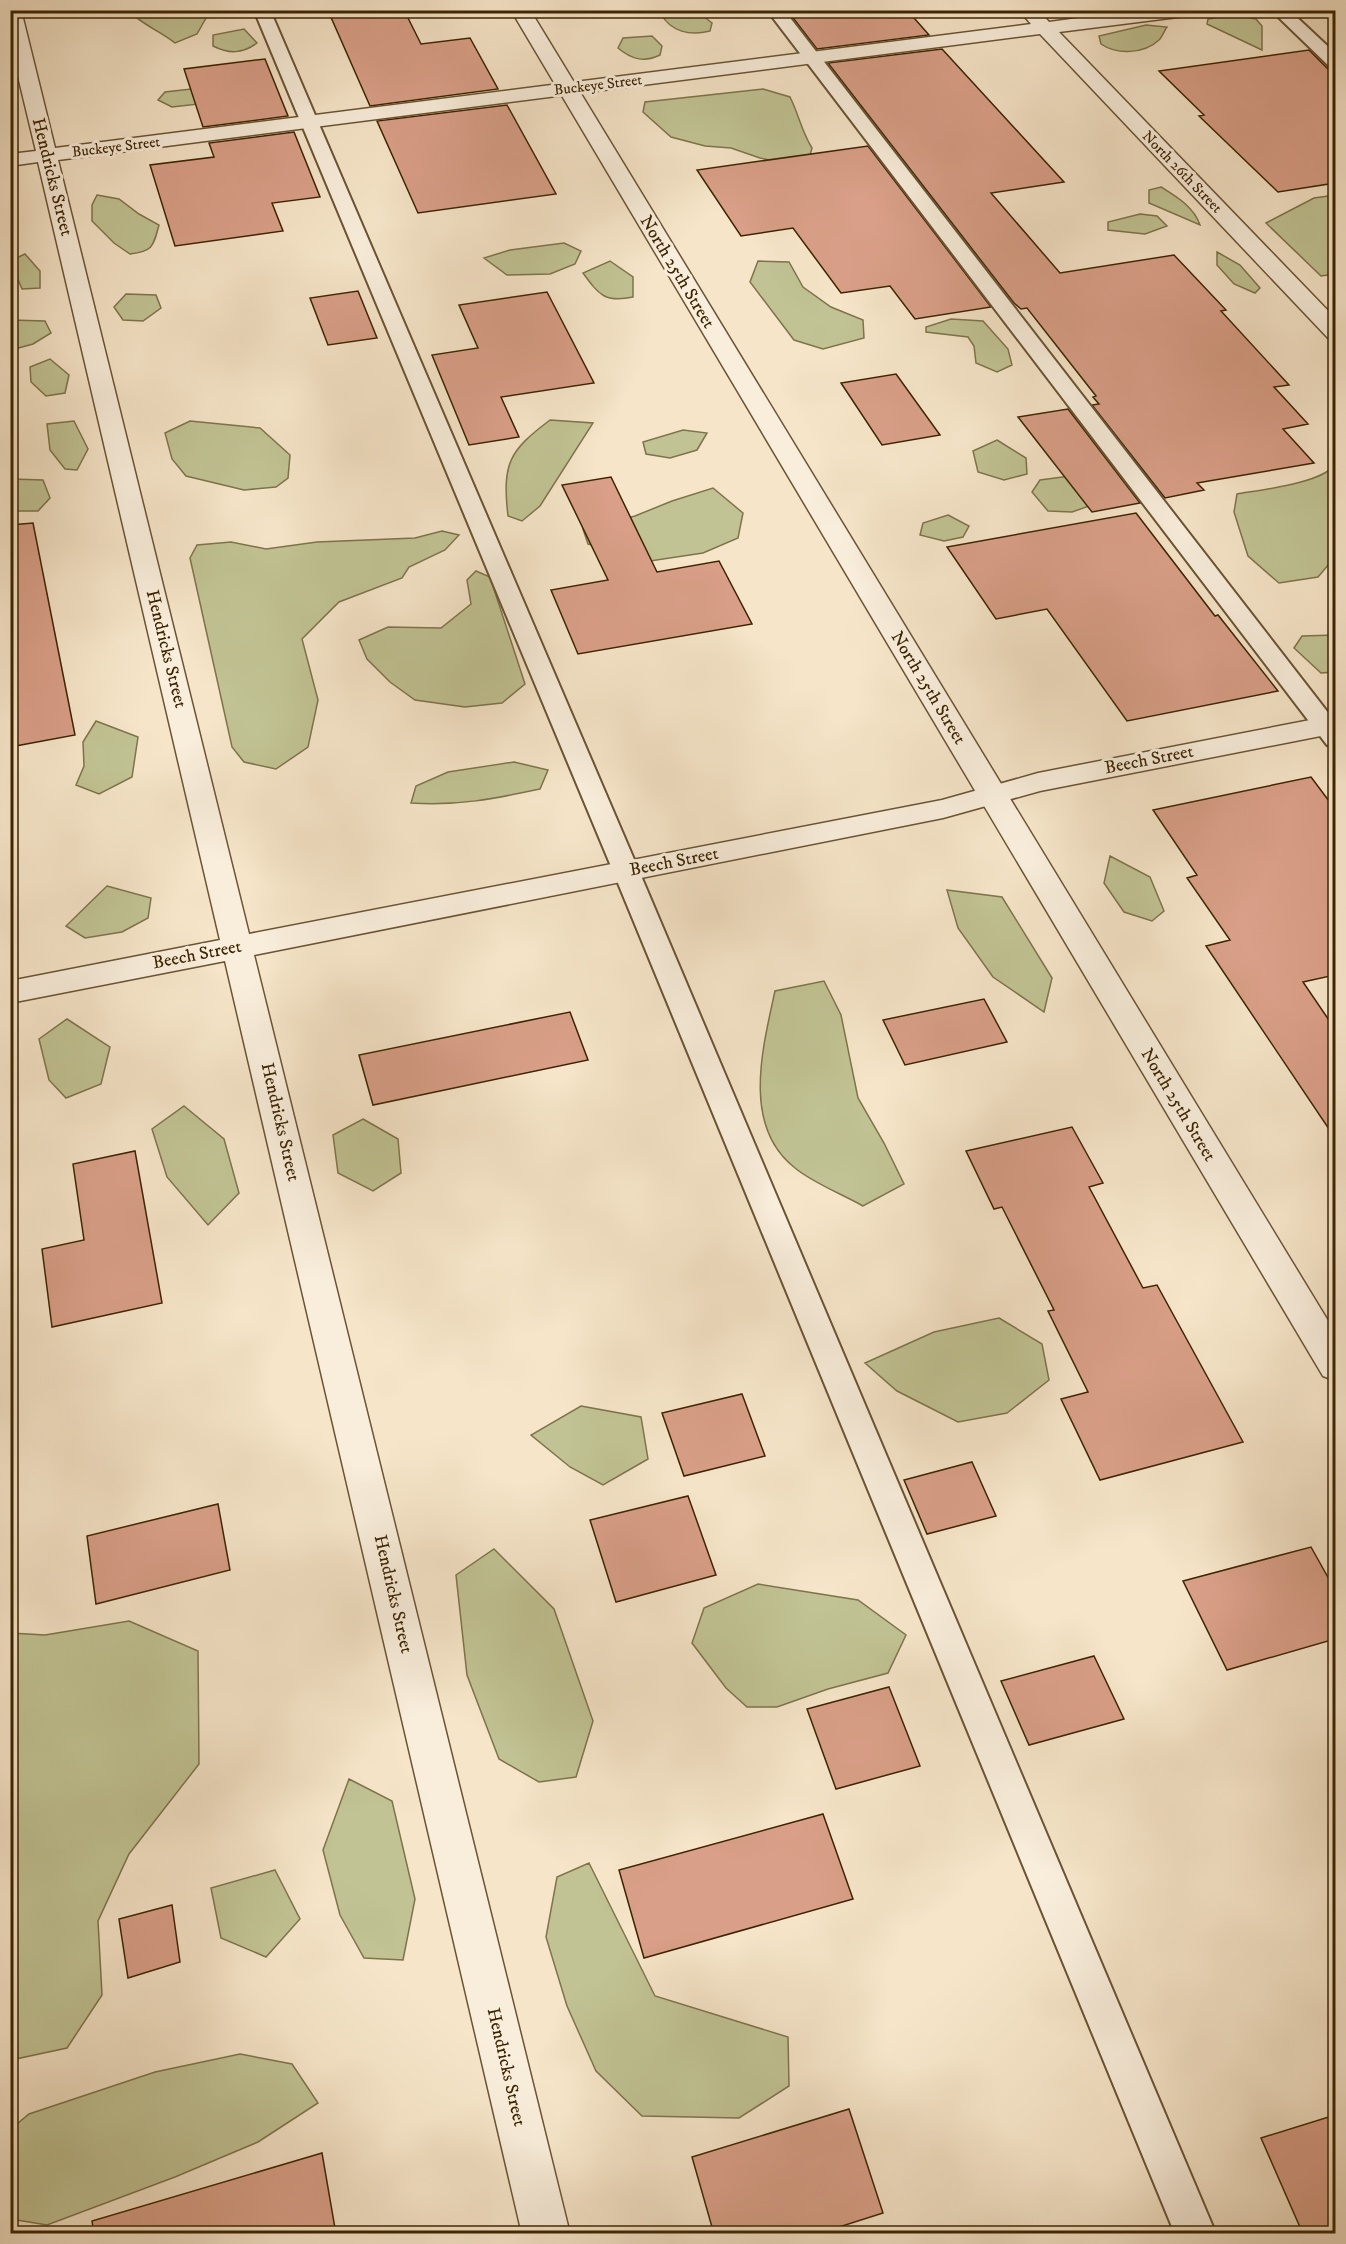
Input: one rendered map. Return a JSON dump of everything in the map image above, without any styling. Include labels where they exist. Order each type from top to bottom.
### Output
[{"type":"street","name":"Hendricks Street","points":[[12,10],[546,2234]]},
{"type":"street","name":"North 25th Street","points":[[520,10],[1335,1366]]},
{"type":"street","name":"North 26th Street","points":[[1028,10],[1335,333]]},
{"type":"street","name":"Buckeye Street","points":[[10,160],[1186,10]]},
{"type":"street","name":"Beech Street","points":[[10,992],[942,809],[1038,782],[1332,730]]},
{"type":"lane","points":[[262,10],[626,871],[1196,2234]]},
{"type":"lane","points":[[775,10],[1332,730]]},
{"type":"lane","points":[[1279,10],[1335,63]]},
{"type":"green space","points":[[130,11],[210,11],[197,34],[175,43],[138,19]]},
{"type":"green space","points":[[665,11],[698,12],[712,23],[710,31],[688,33],[676,29],[661,14]]},
{"type":"green space","points":[[1235,15],[1256,19],[1262,26],[1262,50],[1207,24],[1208,19]]},
{"type":"green space","points":[[1146,25],[1167,27],[1159,40],[1146,48],[1122,51],[1107,48],[1101,44],[1099,36]]},
{"type":"green space","points":[[244,29],[257,43],[235,52],[213,46],[213,35]]},
{"type":"green space","points":[[652,36],[662,46],[660,55],[649,59],[638,59],[618,48],[623,38]]},
{"type":"green space","points":[[191,89],[199,104],[172,107],[158,100],[165,92]]},
{"type":"green space","points":[[763,89],[790,97],[812,148],[809,159],[794,165],[760,158],[731,148],[705,146],[671,137],[643,112],[645,102]]},
{"type":"green space","points":[[1161,187],[1189,208],[1200,225],[1149,203],[1149,190]]},
{"type":"green space","points":[[97,195],[119,199],[159,225],[151,247],[130,254],[114,243],[92,221],[92,205]]},
{"type":"green space","points":[[1335,195],[1335,274],[1321,276],[1266,223],[1314,198]]},
{"type":"green space","points":[[1140,214],[1157,216],[1167,226],[1145,234],[1108,230],[1108,222]]},
{"type":"green space","points":[[564,243],[581,251],[575,264],[550,274],[507,275],[484,258],[510,250]]},
{"type":"green space","points":[[1217,252],[1240,265],[1260,288],[1255,293],[1234,284],[1217,265]]},
{"type":"green space","points":[[25,254],[40,271],[40,288],[22,289],[12,260]]},
{"type":"green space","points":[[610,261],[633,277],[633,297],[616,299],[604,296],[583,273]]},
{"type":"green space","points":[[758,261],[789,262],[803,287],[831,307],[863,320],[864,338],[823,349],[794,340],[750,282]]},
{"type":"green space","points":[[126,294],[156,295],[161,308],[143,321],[123,320],[114,307]]},
{"type":"green space","points":[[951,319],[983,321],[1008,349],[1012,365],[997,372],[976,363],[974,346],[968,337],[926,332],[926,327]]},
{"type":"green space","points":[[11,320],[45,321],[51,333],[33,344],[11,350]]},
{"type":"green space","points":[[50,359],[69,375],[65,393],[46,396],[31,382],[30,367]]},
{"type":"green space","points":[[550,420],[593,423],[540,506],[522,521],[508,516],[506,483],[511,460],[525,441]]},
{"type":"green space","points":[[74,421],[88,449],[77,470],[65,469],[50,450],[47,424]]},
{"type":"green space","points":[[190,421],[260,428],[290,455],[288,478],[276,487],[244,490],[186,476],[172,459],[165,433]]},
{"type":"green space","points":[[683,430],[707,433],[697,450],[670,458],[646,454],[643,442]]},
{"type":"green space","points":[[997,440],[1026,458],[1027,474],[1004,480],[978,472],[973,451]]},
{"type":"green space","points":[[1335,464],[1335,557],[1318,577],[1279,583],[1248,556],[1234,512],[1237,494],[1305,481],[1329,471]]},
{"type":"green space","points":[[1070,476],[1095,504],[1072,512],[1048,511],[1032,492],[1040,480]]},
{"type":"green space","points":[[11,479],[43,480],[50,498],[38,511],[12,511]]},
{"type":"green space","points":[[713,488],[743,513],[738,538],[703,553],[650,561],[625,552],[588,544],[583,529],[635,516]]},
{"type":"green space","points":[[948,515],[969,526],[963,537],[944,541],[920,535],[923,523]]},
{"type":"green space","points":[[442,531],[459,535],[445,550],[409,567],[402,578],[339,602],[302,639],[318,700],[308,747],[276,769],[244,762],[232,747],[190,558],[197,545],[231,542],[266,549],[317,542],[415,538]]},
{"type":"green space","points":[[476,571],[490,577],[525,684],[502,703],[465,707],[415,700],[390,682],[367,659],[359,640],[388,627],[441,628],[471,604],[467,580]]},
{"type":"green space","points":[[1335,635],[1335,672],[1321,673],[1294,648],[1302,636]]},
{"type":"green space","points":[[96,721],[138,737],[132,777],[99,794],[76,785],[84,766],[83,742]]},
{"type":"green space","points":[[514,762],[548,770],[540,789],[476,801],[411,803],[416,786],[448,772]]},
{"type":"green space","points":[[1110,856],[1150,877],[1164,911],[1152,921],[1124,912],[1104,883]]},
{"type":"green space","points":[[107,886],[151,898],[148,918],[122,932],[85,938],[66,926]]},
{"type":"green space","points":[[947,890],[1002,897],[1052,978],[1044,1012],[993,977],[958,928]]},
{"type":"green space","points":[[824,981],[841,1015],[858,1098],[904,1184],[863,1206],[795,1168],[778,1151],[767,1130],[762,1108],[760,1085],[762,1061],[775,991]]},
{"type":"green space","points":[[67,1019],[110,1047],[101,1084],[66,1098],[49,1080],[39,1039]]},
{"type":"green space","points":[[184,1106],[224,1139],[239,1193],[208,1225],[167,1177],[152,1129]]},
{"type":"green space","points":[[363,1119],[398,1139],[401,1173],[373,1191],[338,1173],[333,1135]]},
{"type":"green space","points":[[999,1318],[1042,1344],[1049,1380],[1007,1413],[958,1422],[897,1391],[865,1363],[934,1332]]},
{"type":"green space","points":[[581,1406],[641,1417],[648,1459],[603,1485],[570,1467],[531,1435]]},
{"type":"green space","points":[[494,1549],[554,1609],[593,1721],[576,1777],[539,1782],[499,1759],[467,1675],[456,1575]]},
{"type":"green space","points":[[758,1584],[858,1600],[906,1635],[888,1673],[828,1689],[777,1707],[747,1707],[726,1688],[692,1643],[704,1608]]},
{"type":"green space","points":[[129,1621],[198,1651],[199,1764],[129,1854],[98,1921],[102,1995],[67,2048],[11,2060],[11,1633],[45,1635]]},
{"type":"green space","points":[[349,1779],[392,1801],[415,1899],[403,1960],[364,1958],[340,1915],[323,1850]]},
{"type":"green space","points":[[589,1863],[655,1996],[788,2037],[789,2086],[739,2118],[642,2116],[596,2071],[567,2006],[546,1937],[557,1877]]},
{"type":"green space","points":[[275,1870],[300,1919],[266,1957],[221,1938],[211,1888]]},
{"type":"green space","points":[[240,2054],[292,2064],[318,2103],[258,2142],[175,2177],[47,2225],[11,2219],[11,2129],[29,2114],[155,2072]]},
{"type":"building","points":[[368,10],[404,10],[421,44],[470,38],[498,89],[370,106],[330,15]]},
{"type":"building","points":[[787,10],[907,10],[929,35],[817,49]]},
{"type":"building","points":[[942,49],[1064,182],[991,193],[1060,273],[1174,255],[1226,310],[1221,311],[1289,385],[1274,387],[1308,424],[1283,429],[1314,463],[1197,483],[1204,490],[1165,498],[1092,405],[1099,404],[1093,397],[1096,396],[1027,308],[1021,309],[1014,303],[828,63]]},
{"type":"building","points":[[1309,50],[1328,69],[1335,70],[1335,183],[1278,192],[1199,116],[1204,115],[1159,71]]},
{"type":"building","points":[[265,59],[288,116],[203,127],[184,69]]},
{"type":"building","points":[[507,105],[556,194],[418,213],[377,121]]},
{"type":"building","points":[[294,132],[320,197],[272,203],[283,231],[175,246],[150,165],[214,157],[209,143]]},
{"type":"building","points":[[868,146],[991,307],[915,319],[890,286],[841,293],[793,228],[741,236],[697,170]]},
{"type":"building","points":[[358,291],[377,338],[328,345],[310,298]]},
{"type":"building","points":[[547,292],[594,383],[501,397],[519,437],[469,445],[432,355],[478,348],[459,305]]},
{"type":"building","points":[[896,374],[940,435],[882,445],[841,383]]},
{"type":"building","points":[[1068,409],[1140,503],[1092,512],[1018,417]]},
{"type":"building","points":[[611,477],[657,572],[719,561],[752,624],[578,654],[551,590],[608,580],[562,485]]},
{"type":"building","points":[[1136,513],[1215,616],[1218,615],[1278,691],[1127,721],[1047,609],[996,619],[947,547]]},
{"type":"building","points":[[33,523],[75,735],[10,747],[10,525]]},
{"type":"building","points":[[1311,777],[1335,809],[1335,975],[1303,982],[1335,1029],[1335,1138],[1206,946],[1230,940],[1187,878],[1197,875],[1153,810]]},
{"type":"building","points":[[984,999],[1007,1042],[905,1065],[883,1020]]},
{"type":"building","points":[[570,1012],[588,1060],[373,1105],[359,1055]]},
{"type":"building","points":[[1072,1127],[1103,1183],[1089,1187],[1143,1288],[1157,1285],[1243,1442],[1100,1480],[1061,1399],[1088,1392],[1048,1311],[1054,1310],[1002,1207],[994,1209],[966,1151]]},
{"type":"building","points":[[135,1151],[162,1303],[52,1327],[42,1249],[84,1240],[73,1164]]},
{"type":"building","points":[[742,1394],[765,1456],[684,1476],[662,1413]]},
{"type":"building","points":[[972,1462],[996,1516],[927,1534],[904,1480]]},
{"type":"building","points":[[688,1496],[716,1575],[616,1602],[590,1520]]},
{"type":"building","points":[[218,1504],[230,1570],[96,1604],[87,1536]]},
{"type":"building","points":[[1311,1547],[1335,1590],[1335,1639],[1227,1670],[1183,1581]]},
{"type":"building","points":[[1094,1656],[1124,1719],[1029,1745],[1001,1681]]},
{"type":"building","points":[[889,1687],[920,1766],[836,1789],[807,1709]]},
{"type":"building","points":[[823,1814],[853,1899],[644,1958],[619,1870]]},
{"type":"building","points":[[172,1905],[180,1962],[128,1978],[119,1919]]},
{"type":"building","points":[[849,2109],[883,2213],[817,2234],[714,2234],[692,2157]]},
{"type":"building","points":[[1335,2115],[1335,2234],[1303,2234],[1261,2138]]},
{"type":"building","points":[[322,2153],[336,2234],[94,2234],[92,2221]]}]
